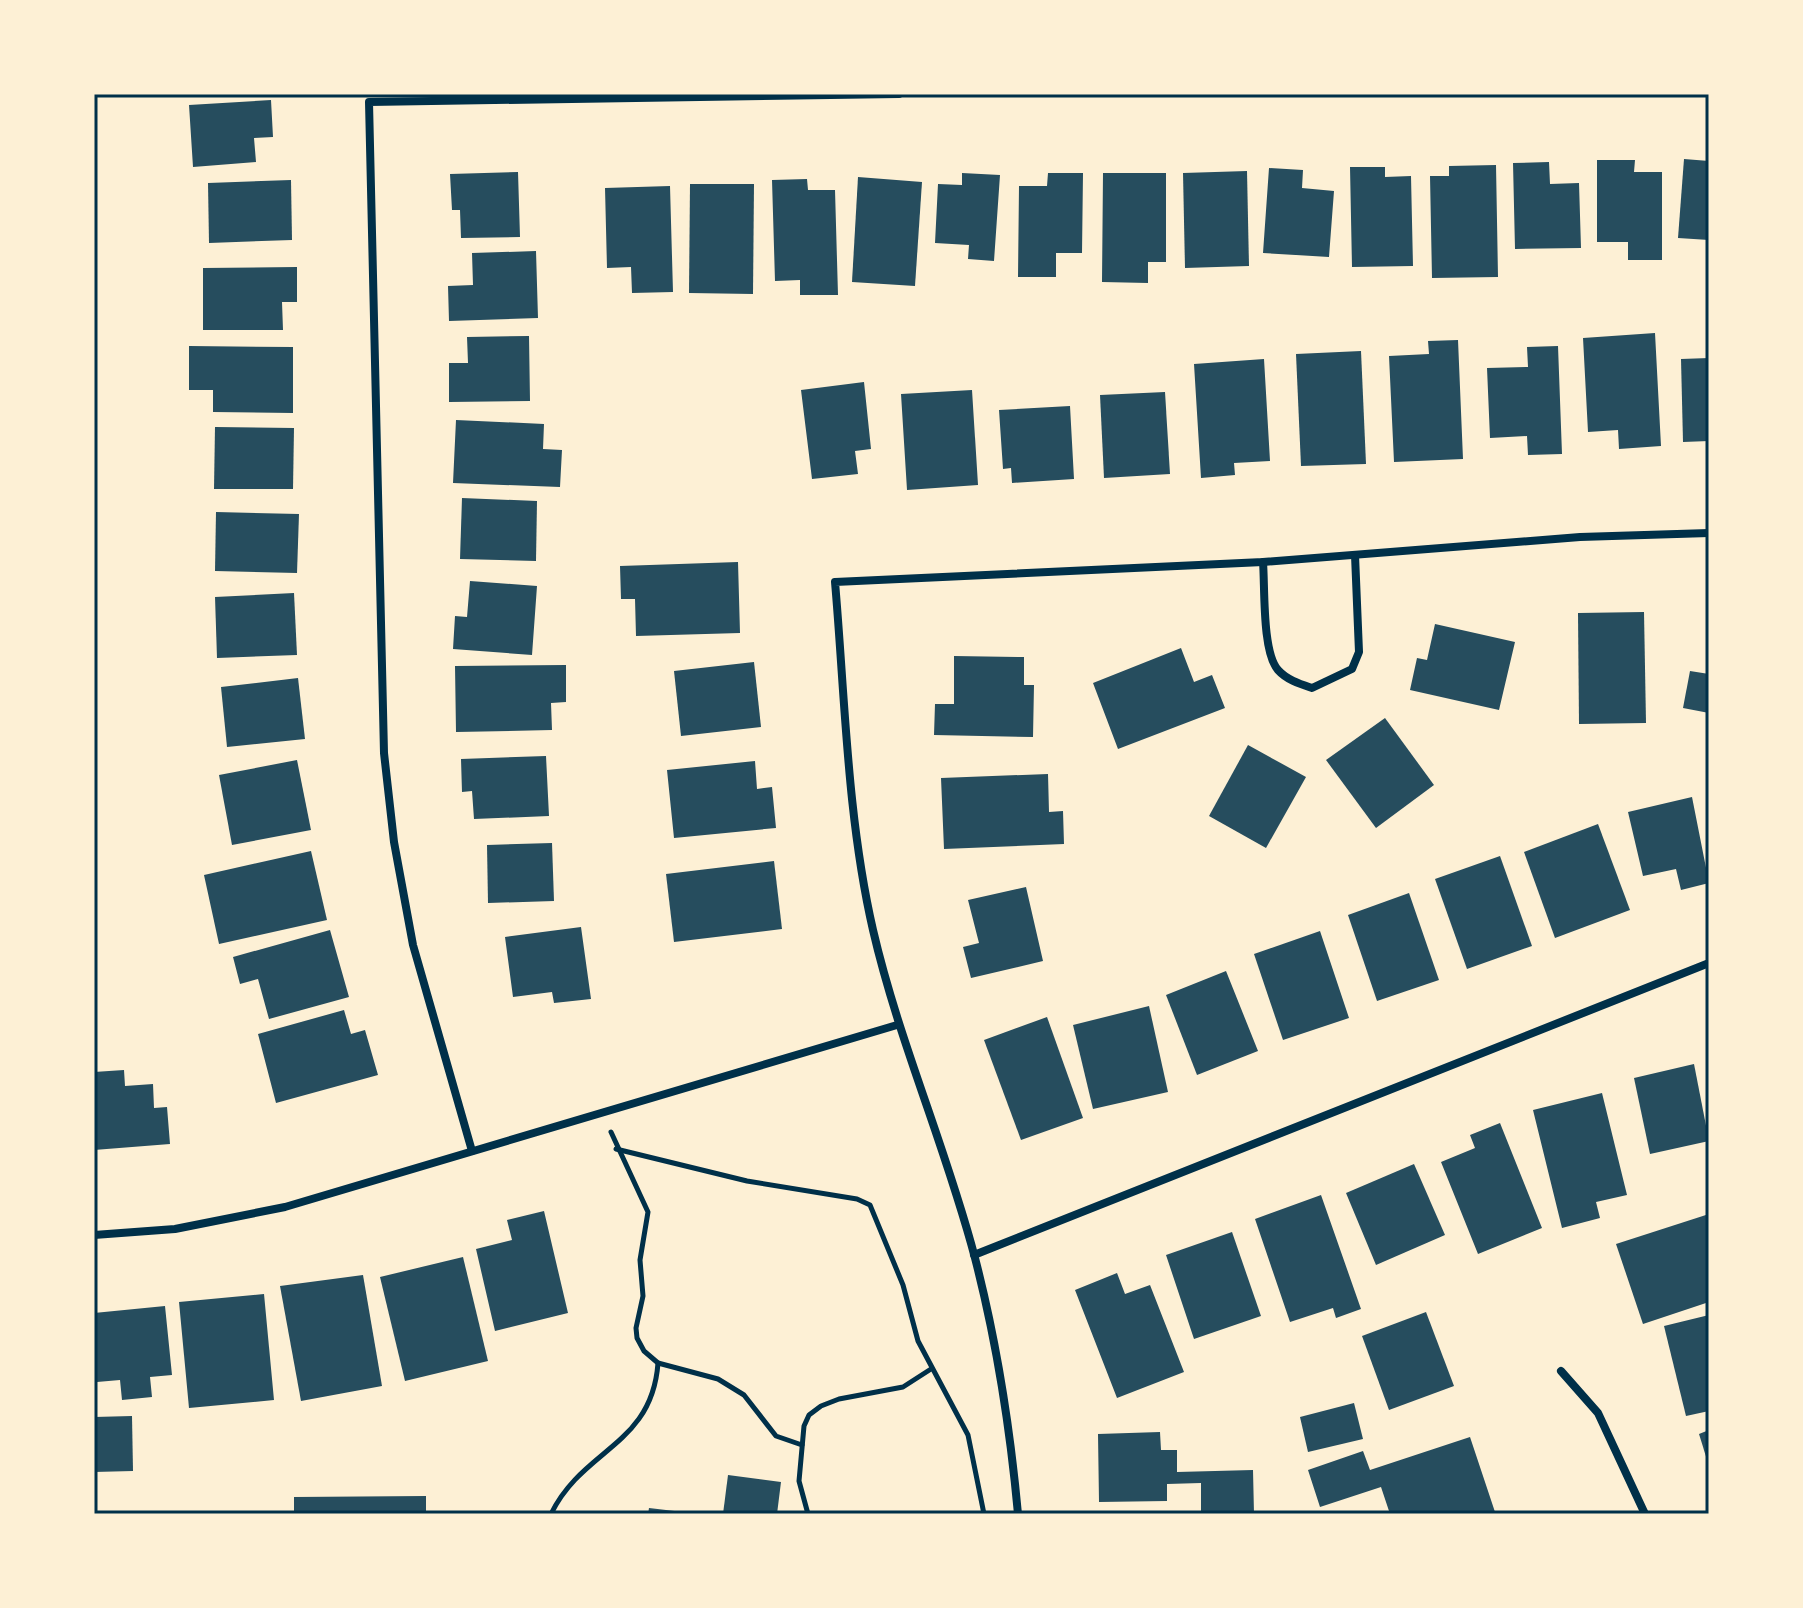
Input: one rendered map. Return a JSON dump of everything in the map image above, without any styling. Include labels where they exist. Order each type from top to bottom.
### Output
[{"type":"street","points":[[472,1151],[413,945],[394,842],[384,753],[369,102],[899,94]]},
{"type":"street","points":[[1018,1514],[1001,1365],[974,1255],[897,1025],[872,927],[858,846],[835,582],[1263,562],[1580,537],[1709,533]]},
{"type":"street","points":[[1263,562],[1269,646],[1276,668],[1293,682],[1312,688],[1338,679],[1352,669],[1359,652],[1355,555]]},
{"type":"street","points":[[974,1255],[1709,963]]},
{"type":"street","points":[[94,1235],[175,1229],[285,1207],[897,1025]]},
{"type":"street","points":[[1561,1371],[1598,1413],[1645,1514]]},
{"type":"path","points":[[604,1112],[616,1149],[648,1212],[640,1260],[643,1296],[637,1338],[658,1363],[718,1379],[744,1395],[776,1436],[802,1445]]},
{"type":"path","points":[[616,1149],[747,1181],[857,1199],[870,1205],[903,1285],[918,1341],[968,1435],[984,1514]]},
{"type":"path","points":[[551,1514],[573,1479],[642,1417],[656,1386],[658,1363]]},
{"type":"path","points":[[808,1514],[799,1481],[802,1445],[809,1415],[821,1406],[903,1387],[931,1369]]},
{"type":"building","points":[[271,100],[273,137],[254,138],[256,162],[193,167],[189,105]]},
{"type":"building","points":[[1684,159],[1709,161],[1709,240],[1678,238]]},
{"type":"building","points":[[1597,160],[1635,160],[1634,172],[1662,172],[1662,260],[1628,260],[1628,242],[1597,242]]},
{"type":"building","points":[[1549,162],[1550,184],[1579,183],[1581,248],[1515,249],[1513,163]]},
{"type":"building","points":[[1496,165],[1498,277],[1432,278],[1430,176],[1449,176],[1449,166]]},
{"type":"building","points":[[1350,167],[1385,167],[1385,177],[1411,176],[1413,266],[1352,267]]},
{"type":"building","points":[[1269,168],[1303,170],[1302,188],[1334,191],[1329,257],[1263,253]]},
{"type":"building","points":[[1247,171],[1249,266],[1185,268],[1183,173]]},
{"type":"building","points":[[518,172],[520,237],[461,238],[460,210],[452,210],[450,174]]},
{"type":"building","points":[[962,173],[1000,175],[994,261],[968,259],[969,245],[935,243],[938,184],[962,185]]},
{"type":"building","points":[[1048,173],[1083,173],[1082,253],[1056,253],[1056,277],[1018,277],[1019,186],[1047,186]]},
{"type":"building","points":[[1103,173],[1166,173],[1166,262],[1148,262],[1148,283],[1102,282]]},
{"type":"building","points":[[858,177],[922,182],[915,286],[852,282]]},
{"type":"building","points":[[807,179],[808,190],[835,190],[838,295],[800,295],[800,280],[775,281],[772,180]]},
{"type":"building","points":[[291,180],[292,240],[209,243],[208,183]]},
{"type":"building","points":[[690,184],[754,184],[753,294],[689,293]]},
{"type":"building","points":[[670,186],[673,292],[632,293],[631,267],[607,268],[605,188]]},
{"type":"building","points":[[536,251],[538,318],[449,321],[448,286],[473,285],[472,253]]},
{"type":"building","points":[[297,267],[297,302],[282,302],[283,330],[203,330],[203,268]]},
{"type":"building","points":[[1655,333],[1661,446],[1619,449],[1618,430],[1588,432],[1583,338]]},
{"type":"building","points":[[529,336],[530,401],[449,402],[449,363],[468,363],[467,337]]},
{"type":"building","points":[[1458,340],[1463,459],[1394,462],[1389,356],[1429,354],[1428,341]]},
{"type":"building","points":[[189,346],[293,347],[293,413],[213,412],[213,390],[189,390]]},
{"type":"building","points":[[1558,346],[1562,454],[1528,455],[1527,436],[1490,438],[1487,368],[1528,367],[1527,347]]},
{"type":"building","points":[[1361,351],[1366,464],[1301,466],[1296,354]]},
{"type":"building","points":[[1709,358],[1709,441],[1683,442],[1681,359]]},
{"type":"building","points":[[1264,359],[1270,461],[1234,463],[1235,475],[1201,478],[1194,364]]},
{"type":"building","points":[[864,382],[871,449],[855,451],[858,474],[812,479],[801,390]]},
{"type":"building","points":[[972,390],[978,485],[907,490],[901,394]]},
{"type":"building","points":[[1165,392],[1170,474],[1104,478],[1100,395]]},
{"type":"building","points":[[1070,406],[1074,479],[1012,483],[1011,468],[1003,469],[999,410]]},
{"type":"building","points":[[456,420],[544,424],[543,449],[562,450],[560,487],[453,483]]},
{"type":"building","points":[[215,427],[294,428],[293,489],[214,489]]},
{"type":"building","points":[[462,498],[537,501],[536,561],[460,559]]},
{"type":"building","points":[[216,512],[299,514],[297,573],[215,571]]},
{"type":"building","points":[[738,562],[740,633],[636,636],[635,599],[621,599],[620,566]]},
{"type":"building","points":[[470,581],[537,586],[532,655],[453,649],[455,616],[467,617]]},
{"type":"building","points":[[294,593],[297,655],[217,658],[215,597]]},
{"type":"building","points":[[1644,612],[1646,723],[1579,724],[1578,613]]},
{"type":"building","points":[[1435,624],[1515,642],[1499,710],[1410,690],[1417,658],[1427,660]]},
{"type":"building","points":[[1181,648],[1194,682],[1212,675],[1225,708],[1118,749],[1093,683]]},
{"type":"building","points":[[954,656],[1024,657],[1024,685],[1034,685],[1033,737],[934,735],[935,704],[954,704]]},
{"type":"building","points":[[754,662],[761,727],[681,736],[674,671]]},
{"type":"building","points":[[566,665],[566,702],[551,703],[552,730],[456,732],[455,666]]},
{"type":"building","points":[[1690,671],[1709,674],[1709,713],[1683,708]]},
{"type":"building","points":[[298,678],[305,739],[227,747],[221,687]]},
{"type":"building","points":[[1385,718],[1434,785],[1376,828],[1326,760]]},
{"type":"building","points":[[1248,745],[1306,777],[1266,848],[1209,816]]},
{"type":"building","points":[[546,756],[549,816],[474,819],[472,791],[462,792],[461,759]]},
{"type":"building","points":[[297,760],[311,830],[232,845],[219,775]]},
{"type":"building","points":[[755,761],[757,789],[772,787],[776,828],[674,838],[667,770]]},
{"type":"building","points":[[1048,774],[1049,812],[1063,811],[1064,844],[944,849],[941,778]]},
{"type":"building","points":[[1692,797],[1709,883],[1681,890],[1676,869],[1643,876],[1628,812]]},
{"type":"building","points":[[1598,824],[1630,910],[1555,938],[1524,852]]},
{"type":"building","points":[[552,843],[554,901],[488,903],[487,845]]},
{"type":"building","points":[[311,851],[327,920],[219,944],[204,875]]},
{"type":"building","points":[[1500,856],[1532,946],[1467,969],[1435,879]]},
{"type":"building","points":[[774,861],[782,929],[674,942],[666,874]]},
{"type":"building","points":[[1026,887],[1043,961],[971,978],[963,947],[979,943],[968,900]]},
{"type":"building","points":[[1409,893],[1439,980],[1377,1001],[1348,915]]},
{"type":"building","points":[[581,927],[591,999],[554,1003],[552,992],[513,997],[505,937]]},
{"type":"building","points":[[330,930],[349,997],[269,1019],[258,979],[240,984],[233,957]]},
{"type":"building","points":[[1320,931],[1349,1018],[1283,1040],[1254,954]]},
{"type":"building","points":[[1226,971],[1258,1051],[1197,1075],[1166,995]]},
{"type":"building","points":[[1149,1006],[1168,1092],[1093,1109],[1073,1025]]},
{"type":"building","points":[[344,1010],[351,1034],[365,1030],[378,1075],[276,1103],[258,1034]]},
{"type":"building","points":[[1047,1017],[1083,1118],[1021,1140],[984,1040]]},
{"type":"building","points":[[1694,1064],[1709,1141],[1650,1154],[1634,1078]]},
{"type":"building","points":[[124,1070],[125,1086],[153,1084],[154,1108],[167,1107],[170,1144],[94,1150],[94,1072]]},
{"type":"building","points":[[1602,1093],[1627,1195],[1596,1202],[1600,1218],[1562,1228],[1533,1110]]},
{"type":"building","points":[[1500,1123],[1542,1228],[1478,1254],[1441,1162],[1475,1148],[1470,1135]]},
{"type":"building","points":[[1414,1164],[1445,1235],[1376,1265],[1346,1193]]},
{"type":"building","points":[[1321,1195],[1361,1309],[1336,1318],[1333,1308],[1290,1322],[1255,1219]]},
{"type":"building","points":[[544,1211],[568,1313],[495,1331],[476,1249],[512,1240],[507,1220]]},
{"type":"building","points":[[1709,1214],[1709,1302],[1643,1324],[1616,1244]]},
{"type":"building","points":[[1232,1232],[1261,1316],[1194,1339],[1166,1255]]},
{"type":"building","points":[[463,1257],[488,1361],[405,1381],[380,1277]]},
{"type":"building","points":[[1117,1273],[1125,1294],[1150,1285],[1184,1372],[1117,1398],[1075,1290]]},
{"type":"building","points":[[363,1275],[382,1386],[301,1401],[280,1286]]},
{"type":"building","points":[[264,1294],[274,1400],[189,1408],[179,1302]]},
{"type":"building","points":[[165,1306],[172,1375],[150,1377],[152,1397],[122,1400],[120,1380],[97,1382],[94,1313]]},
{"type":"building","points":[[1426,1312],[1454,1386],[1389,1410],[1362,1336]]},
{"type":"building","points":[[1709,1315],[1709,1411],[1686,1416],[1664,1326]]},
{"type":"building","points":[[1354,1403],[1363,1439],[1308,1452],[1300,1417]]},
{"type":"building","points":[[132,1416],[133,1471],[94,1472],[94,1417]]},
{"type":"building","points":[[1709,1430],[1709,1462],[1708,1463],[1699,1434]]},
{"type":"building","points":[[1160,1432],[1161,1450],[1177,1450],[1177,1472],[1253,1470],[1254,1514],[1201,1514],[1201,1483],[1167,1484],[1167,1501],[1099,1502],[1098,1434]]},
{"type":"building","points":[[1470,1437],[1495,1512],[1382,1514],[1389,1511],[1381,1487],[1320,1507],[1308,1470],[1363,1451],[1370,1470]]},
{"type":"building","points":[[728,1475],[781,1482],[777,1514],[723,1514]]},
{"type":"building","points":[[426,1496],[426,1514],[294,1514],[294,1497]]},
{"type":"building","points":[[649,1508],[683,1512],[683,1514],[648,1514]]}]
